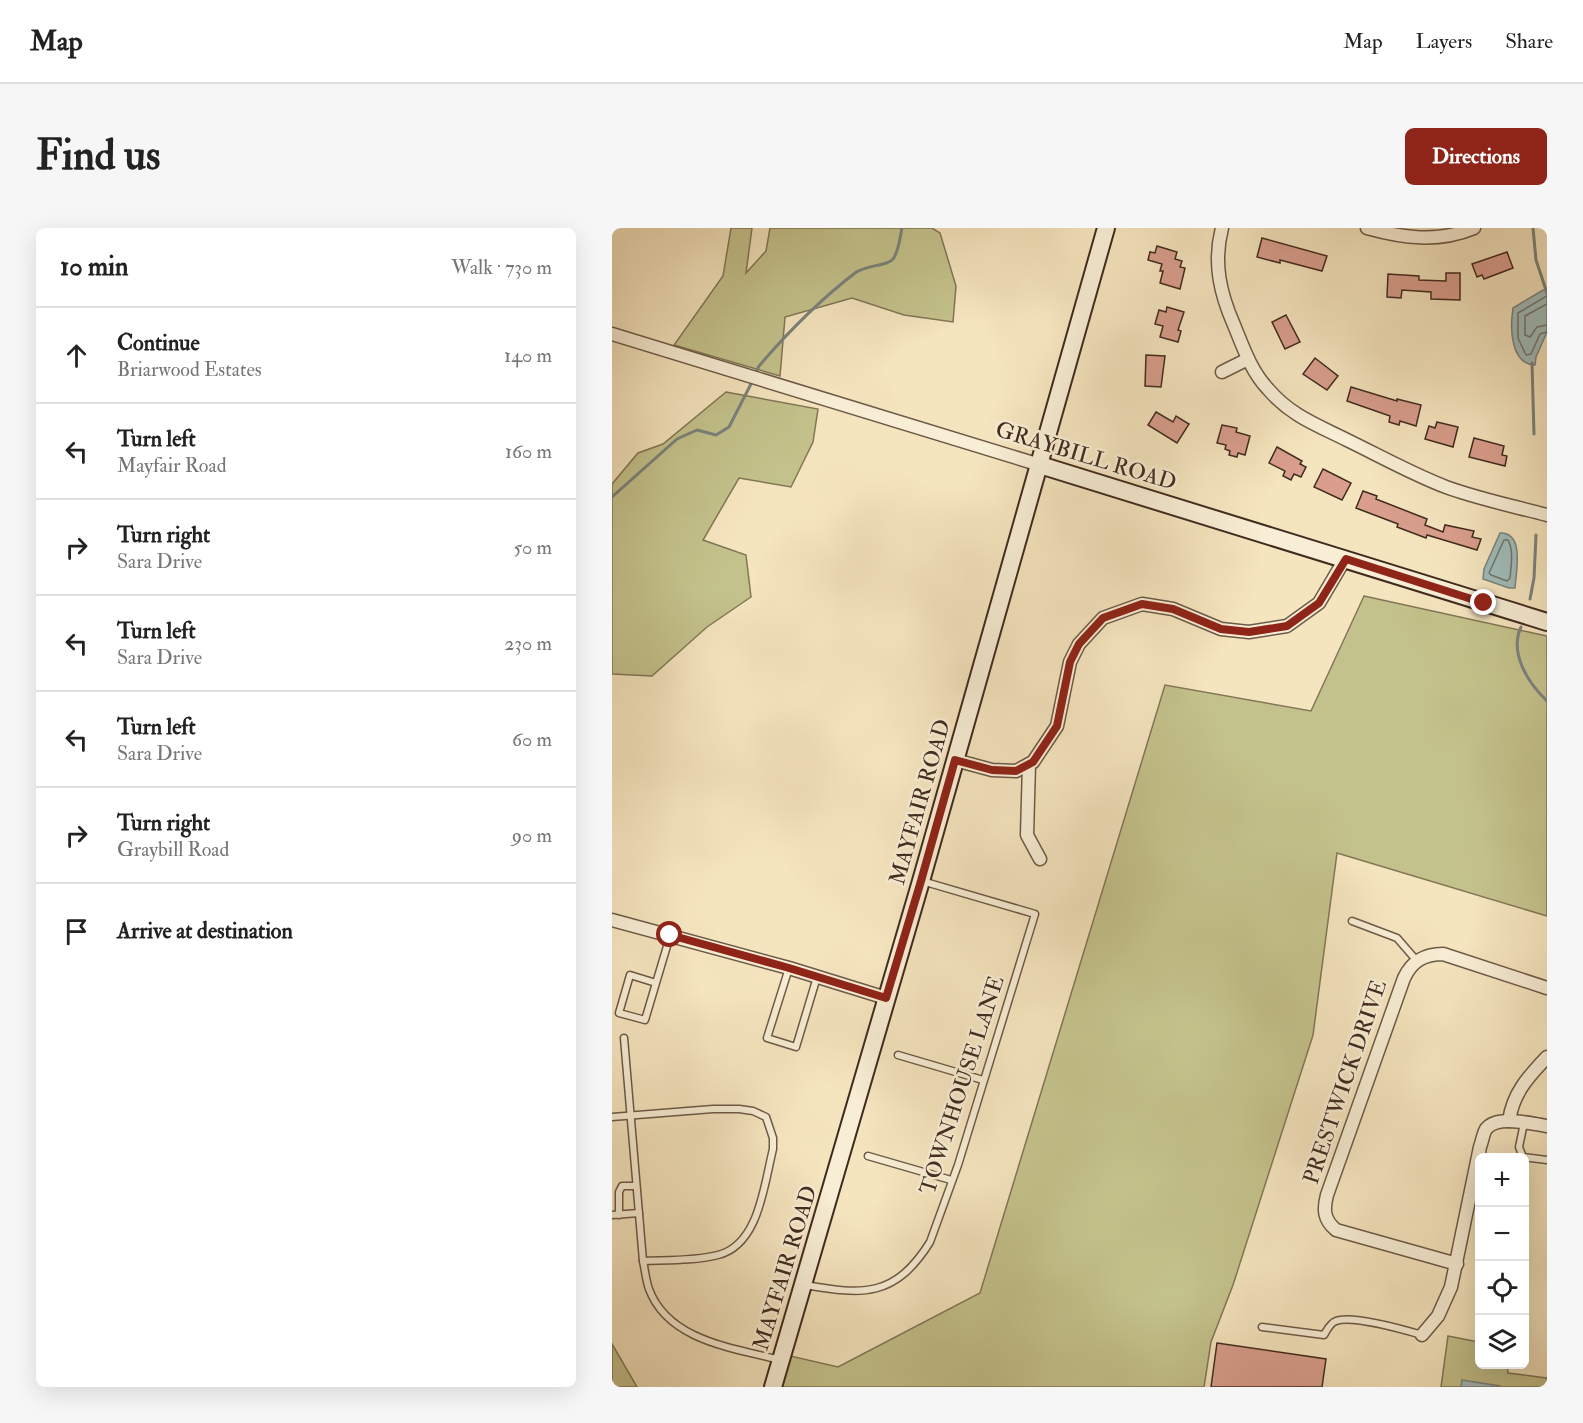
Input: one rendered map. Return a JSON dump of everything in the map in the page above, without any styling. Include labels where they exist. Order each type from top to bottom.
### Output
[{"type":"street","name":"MAYFAIR ROAD","points":[[773,1387],[921,881],[1106,228]]},
{"type":"street","points":[[1222,228],[1218,248],[1219,285],[1224,302],[1248,359],[1262,382],[1284,405],[1317,427],[1446,487],[1547,515]]},
{"type":"street","points":[[1367,228],[1393,235],[1422,238],[1449,236],[1474,228]]},
{"type":"street","name":"GRAYBILL ROAD","points":[[612,334],[1547,622]]},
{"type":"street","points":[[1222,372],[1248,359]]},
{"type":"street","points":[[955,760],[992,770],[1016,771],[1033,762],[1057,726],[1070,662],[1079,644],[1103,618],[1142,604],[1173,609],[1221,629],[1249,632],[1287,626],[1319,603],[1346,559]]},
{"type":"street","points":[[1029,764],[1027,835],[1040,860]]},
{"type":"street","points":[[612,920],[789,968],[886,998]]},
{"type":"street","points":[[1417,961],[1431,954],[1454,956],[1547,988]]},
{"type":"street","name":"PRESTWICK DRIVE","points":[[1417,961],[1404,978],[1327,1195],[1324,1210],[1329,1224],[1345,1233],[1457,1264]]},
{"type":"street","points":[[1509,1121],[1516,1095],[1527,1077],[1547,1057]]},
{"type":"street","points":[[1422,1335],[1444,1307],[1451,1287],[1484,1132],[1490,1125],[1497,1122],[1509,1121],[1547,1126]]},
{"type":"lane","name":"TOWNHOUSE LANE","points":[[804,1285],[858,1293],[885,1286],[913,1265],[930,1242],[958,1165],[1035,914],[921,881]]},
{"type":"lane","points":[[1352,921],[1397,938],[1417,961]]},
{"type":"lane","points":[[656,983],[630,975],[619,1012],[645,1020],[656,983],[670,935]]},
{"type":"lane","points":[[789,968],[767,1038],[796,1047],[817,977]]},
{"type":"lane","points":[[624,1038],[643,1262],[649,1289],[666,1315],[678,1326],[705,1340],[781,1360]]},
{"type":"lane","points":[[898,1055],[983,1080]]},
{"type":"lane","points":[[612,1117],[739,1109],[753,1111],[766,1117],[770,1126],[773,1149],[751,1228],[737,1246],[716,1256],[643,1262]]},
{"type":"lane","points":[[1524,1123],[1519,1147],[1523,1157],[1547,1160]]},
{"type":"lane","points":[[868,1156],[951,1180]]},
{"type":"lane","points":[[636,1186],[622,1186],[616,1215],[639,1213]]},
{"type":"lane","points":[[1262,1327],[1324,1335],[1336,1321],[1350,1320],[1422,1335]]},
{"type":"shaded area","points":[[731,228],[752,228],[746,273],[766,251],[770,228],[932,228],[940,233],[956,286],[953,322],[904,315],[852,298],[785,317],[780,376],[674,345],[723,276]]},
{"type":"shaded area","points":[[726,392],[818,409],[813,442],[791,487],[739,478],[703,540],[746,555],[751,597],[707,627],[652,676],[612,674],[612,484],[638,453],[663,444]]},
{"type":"shaded area","points":[[1364,596],[1547,636],[1547,916],[1337,853],[1313,1035],[1233,1285],[1211,1342],[1204,1387],[766,1387],[782,1354],[838,1367],[980,1293],[1165,685],[1311,711]]},
{"type":"shaded area","points":[[1448,1336],[1475,1341],[1475,1369],[1508,1369],[1508,1373],[1547,1378],[1547,1387],[1441,1387]]},
{"type":"shaded area","points":[[612,1344],[637,1387],[612,1387]]},
{"type":"water","points":[[1543,290],[1547,290],[1547,332],[1535,365],[1527,363],[1516,352],[1512,334],[1512,316],[1513,308]]},
{"type":"water","points":[[1500,533],[1508,534],[1516,546],[1515,588],[1483,579],[1484,569]]},
{"type":"water","points":[[1462,1380],[1500,1386],[1500,1387],[1461,1387]]},
{"type":"building","points":[[1262,238],[1327,256],[1322,271],[1280,260],[1280,263],[1257,257]]},
{"type":"building","points":[[1157,246],[1177,252],[1175,259],[1182,261],[1180,267],[1185,268],[1180,289],[1160,283],[1162,264],[1148,260],[1150,252],[1155,253]]},
{"type":"building","points":[[1507,252],[1513,268],[1484,279],[1482,275],[1477,277],[1472,264]]},
{"type":"building","points":[[1446,273],[1460,273],[1460,300],[1431,299],[1431,292],[1402,290],[1401,298],[1387,297],[1388,274],[1419,276],[1419,280],[1446,281]]},
{"type":"building","points":[[1167,307],[1184,312],[1178,330],[1181,331],[1178,342],[1160,337],[1163,326],[1155,324],[1159,310],[1166,312]]},
{"type":"building","points":[[1286,315],[1300,342],[1285,349],[1272,322]]},
{"type":"building","points":[[1146,355],[1165,356],[1161,387],[1145,386]]},
{"type":"building","points":[[1315,358],[1338,376],[1327,390],[1303,374]]},
{"type":"building","points":[[1351,387],[1397,401],[1397,399],[1421,405],[1416,426],[1400,421],[1399,425],[1389,422],[1390,416],[1347,401]]},
{"type":"building","points":[[1156,412],[1173,422],[1176,416],[1189,424],[1177,443],[1148,425]]},
{"type":"building","points":[[1437,422],[1458,427],[1453,447],[1425,439],[1429,426],[1435,428]]},
{"type":"building","points":[[1222,425],[1237,428],[1236,432],[1250,436],[1245,455],[1238,453],[1237,457],[1229,455],[1230,451],[1225,449],[1226,445],[1217,443]]},
{"type":"building","points":[[1474,438],[1504,446],[1502,455],[1507,456],[1505,466],[1469,457]]},
{"type":"building","points":[[1277,447],[1302,461],[1300,464],[1306,467],[1301,477],[1294,474],[1291,480],[1283,476],[1285,471],[1269,463]]},
{"type":"building","points":[[1323,469],[1351,483],[1342,500],[1314,487]]},
{"type":"building","points":[[1363,491],[1377,496],[1376,499],[1427,519],[1425,525],[1443,532],[1445,525],[1474,531],[1472,537],[1481,539],[1477,550],[1427,535],[1426,538],[1397,527],[1398,524],[1356,508]]},
{"type":"building","points":[[1217,1343],[1326,1359],[1322,1387],[1211,1387]]},
{"type":"waterway","points":[[755,374],[759,366],[793,329],[842,283],[859,270],[893,259],[902,228]]},
{"type":"waterway","points":[[1533,228],[1536,260],[1547,293]]},
{"type":"waterway","points":[[1532,363],[1534,434]]},
{"type":"waterway","points":[[612,497],[677,439],[697,430],[716,435],[729,427],[753,380]]},
{"type":"waterway","points":[[1530,599],[1534,578],[1536,535]]},
{"type":"waterway","points":[[1521,627],[1517,647],[1522,667],[1533,686],[1547,701]]},
{"type":"route","points":[[670,935],[886,998],[955,760],[992,770],[1016,771],[1033,762],[1057,726],[1070,662],[1079,644],[1103,618],[1142,604],[1173,609],[1221,629],[1249,632],[1287,626],[1319,603],[1346,559],[1484,603]]}]
